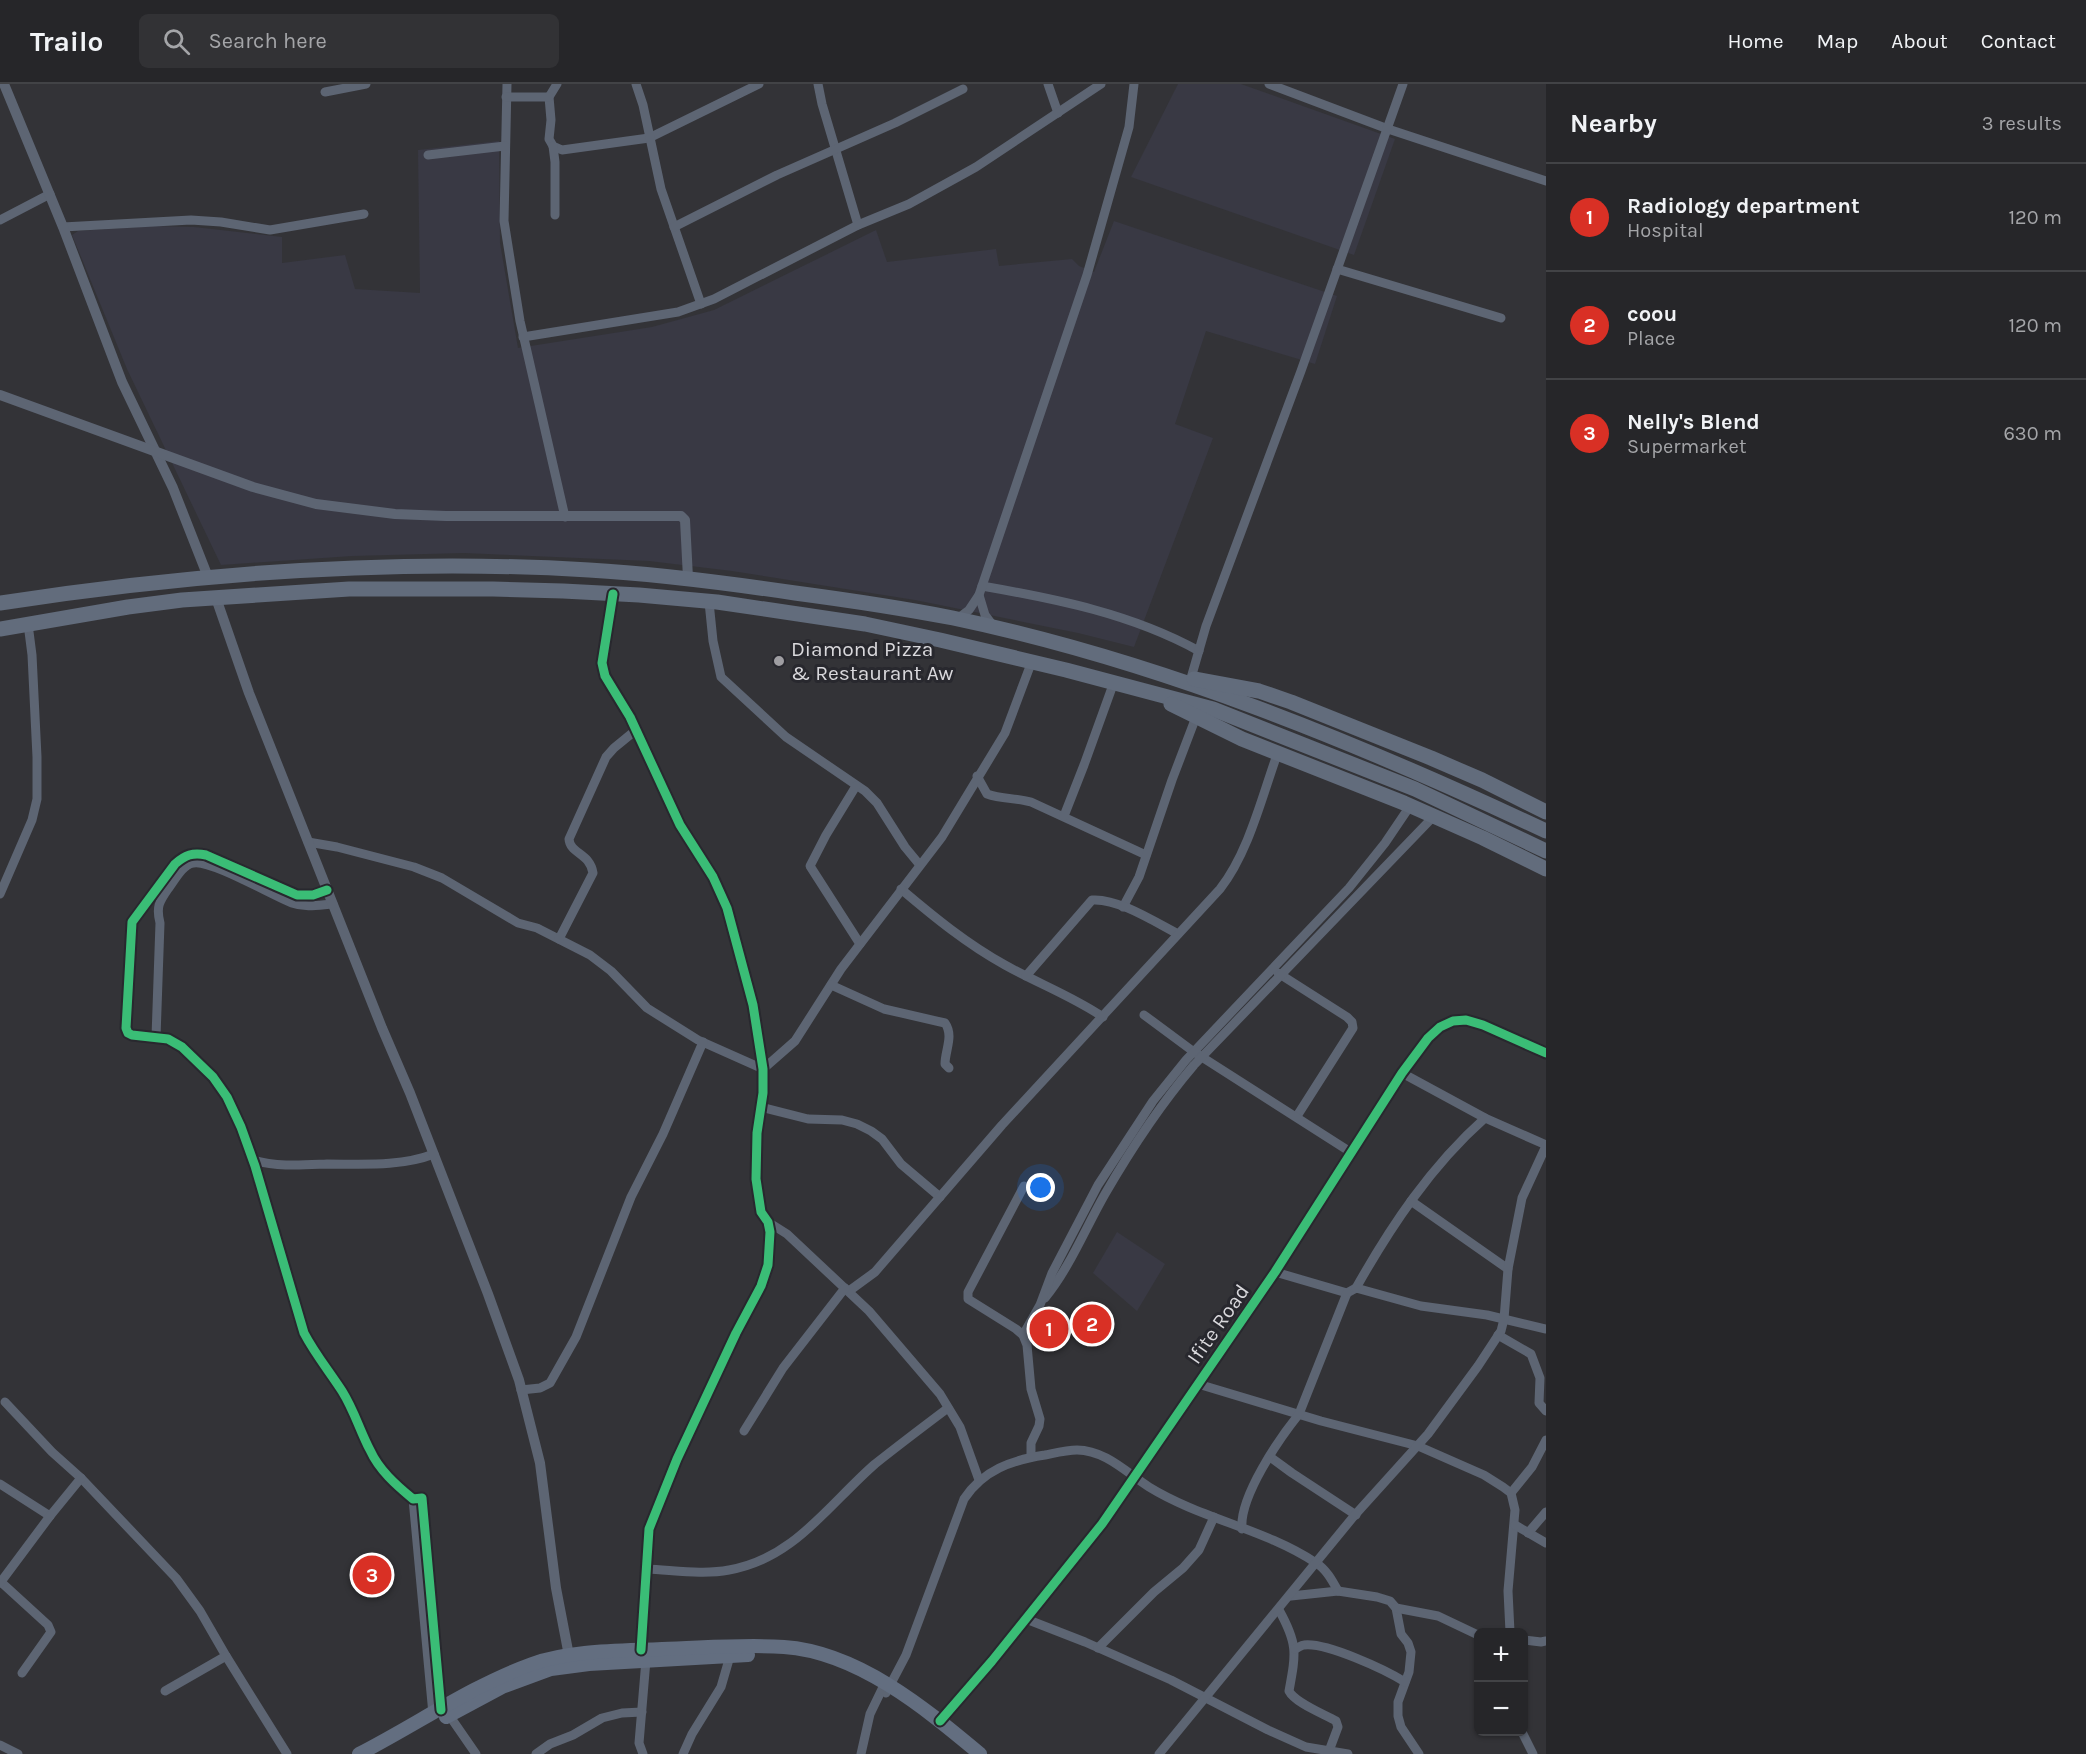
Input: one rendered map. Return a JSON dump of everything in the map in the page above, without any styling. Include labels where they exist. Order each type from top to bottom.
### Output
[{"type":"highway","points":[[0,603],[208,577],[344,568],[456,566],[593,570],[688,579],[859,602],[957,619],[1150,671],[1363,748],[1546,831]]},
{"type":"highway","points":[[0,629],[128,607],[216,598],[349,589],[424,588],[612,594],[709,602],[865,624],[1032,661],[1213,709],[1415,789],[1546,851]]},
{"type":"highway","points":[[1150,671],[1249,689],[1291,702],[1431,758],[1546,812]]},
{"type":"highway","points":[[1144,690],[1242,739],[1434,816],[1546,869]]},
{"type":"main road","points":[[359,1754],[441,1713],[570,1660],[784,1647],[831,1657],[885,1688],[971,1754]]},
{"type":"main road","points":[[644,1655],[788,1656],[831,1665],[921,1705],[980,1754]]},
{"type":"main road","points":[[375,1754],[441,1713]]},
{"type":"street","points":[[4,84],[50,194],[122,382],[187,518],[208,577]]},
{"type":"street","points":[[326,92],[366,84]]},
{"type":"street","points":[[507,84],[504,221],[523,337],[565,517]]},
{"type":"street","points":[[555,215],[555,162],[553,146],[549,139],[551,120],[549,97],[557,84]]},
{"type":"street","points":[[636,84],[643,105],[661,189],[701,304]]},
{"type":"street","points":[[553,146],[562,150],[649,138],[759,84]]},
{"type":"street","points":[[818,84],[858,225]]},
{"type":"street","points":[[1048,84],[1058,113]]},
{"type":"street","points":[[523,337],[678,312],[701,304],[858,225],[909,204],[976,167],[1101,84]]},
{"type":"street","points":[[957,619],[969,610],[981,590],[1087,275],[1129,128],[1134,84]]},
{"type":"street","points":[[1269,84],[1388,129],[1546,181]]},
{"type":"street","points":[[1191,678],[1234,549],[1403,84]]},
{"type":"street","points":[[674,226],[963,89]]},
{"type":"street","points":[[506,97],[549,97]]},
{"type":"street","points":[[428,155],[506,146]]},
{"type":"street","points":[[0,220],[50,194]]},
{"type":"street","points":[[63,227],[191,220],[270,230],[364,214]]},
{"type":"street","points":[[1337,268],[1501,318]]},
{"type":"street","points":[[0,395],[253,487],[316,504],[395,514],[446,516],[681,516],[685,520],[688,579]]},
{"type":"street","points":[[981,590],[985,615],[995,629]]},
{"type":"street","points":[[981,590],[1102,611],[1149,627],[1199,651]]},
{"type":"street","points":[[612,594],[602,663],[605,676],[636,730],[680,825],[713,877],[727,908],[753,1005],[763,1069],[757,1133],[756,1179],[761,1212],[768,1222],[787,1234],[869,1311],[940,1394],[960,1427],[979,1480]]},
{"type":"street","points":[[216,598],[249,693],[488,1294],[521,1390],[540,1463],[556,1588],[570,1660]]},
{"type":"street","points":[[709,602],[713,641],[721,677],[786,737],[865,791],[877,803],[905,847],[920,864]]},
{"type":"street","points":[[0,894],[32,820],[37,799],[38,757],[33,655],[28,624]]},
{"type":"street","points":[[763,1069],[795,1041],[860,944],[942,837],[1005,733],[1032,661]]},
{"type":"street","points":[[1064,816],[1114,682]]},
{"type":"street","points":[[1124,907],[1139,877],[1196,717]]},
{"type":"street","points":[[559,939],[593,873],[590,862],[571,848],[569,839],[606,758],[614,748],[636,730]]},
{"type":"street","points":[[744,1431],[783,1368],[847,1290],[875,1272],[1002,1125],[1194,919],[1229,878],[1254,819],[1278,752]]},
{"type":"street","points":[[977,776],[987,794],[1031,802],[1146,855]]},
{"type":"street","points":[[856,786],[810,866],[860,944]]},
{"type":"street","points":[[1277,972],[1379,851],[1410,806]]},
{"type":"street","points":[[1023,1335],[1098,1185],[1153,1101],[1277,972],[1391,862],[1434,816]]},
{"type":"street","points":[[1396,829],[1410,842]]},
{"type":"street","points":[[308,842],[414,867],[442,878],[518,923],[537,928],[590,955],[611,971],[647,1008],[703,1042],[763,1069]]},
{"type":"street","points":[[1379,851],[1391,862]]},
{"type":"street","points":[[327,890],[313,895],[297,895],[206,855],[196,853],[182,858],[175,864],[147,905],[132,922],[126,1028],[128,1034],[168,1038],[182,1047],[213,1077],[241,1127],[258,1175],[304,1333],[315,1356],[343,1393],[370,1452],[390,1479],[418,1498],[441,1713],[476,1754]]},
{"type":"street","points":[[156,1037],[160,923],[157,909],[181,870],[191,863],[198,862],[292,903],[308,907],[333,904]]},
{"type":"street","points":[[901,889],[966,940],[1026,976],[1082,1003],[1103,1017]]},
{"type":"street","points":[[1026,976],[1092,900],[1101,899],[1124,907],[1178,934]]},
{"type":"street","points":[[1277,972],[1347,1017],[1352,1022],[1353,1028],[1297,1116]]},
{"type":"street","points":[[831,985],[885,1009],[948,1025],[950,1035],[945,1064],[949,1068]]},
{"type":"street","points":[[1144,1015],[1198,1054],[1352,1153]]},
{"type":"street","name":"Ifite Road","points":[[940,1721],[1102,1524],[1275,1272],[1402,1073],[1428,1038],[1440,1027],[1452,1021],[1466,1020],[1483,1025],[1546,1053]]},
{"type":"street","points":[[521,1390],[540,1388],[550,1383],[576,1337],[631,1197],[663,1134],[703,1042]]},
{"type":"street","points":[[1159,1754],[1356,1515],[1418,1446],[1478,1366],[1498,1335],[1504,1319],[1508,1269],[1522,1198],[1546,1145],[1485,1118],[1402,1073]]},
{"type":"street","points":[[761,1107],[808,1119],[842,1120],[871,1131],[882,1139],[901,1164],[940,1197]]},
{"type":"street","points":[[1242,1529],[1242,1513],[1253,1487],[1299,1414],[1351,1291],[1411,1201],[1456,1146],[1485,1118]]},
{"type":"street","points":[[253,1160],[270,1165],[401,1162],[434,1154]]},
{"type":"street","points":[[258,1175],[270,1165]]},
{"type":"street","points":[[1024,1186],[968,1292],[968,1299],[1023,1335],[1027,1345],[1031,1389],[1040,1419],[1031,1443],[1031,1457]]},
{"type":"street","points":[[1411,1201],[1508,1269]]},
{"type":"street","points":[[643,1754],[639,1743],[649,1529],[656,1508],[736,1334],[761,1286],[768,1265],[770,1232],[768,1222]]},
{"type":"street","points":[[1275,1272],[1421,1306],[1504,1319],[1546,1329]]},
{"type":"street","points":[[1498,1335],[1531,1354],[1540,1378],[1539,1403],[1546,1411]]},
{"type":"street","points":[[1198,1384],[1418,1446],[1484,1475],[1511,1493],[1515,1509],[1515,1525],[1508,1591],[1510,1628]]},
{"type":"street","points":[[5,1402],[176,1578],[200,1611],[287,1754]]},
{"type":"street","points":[[646,1569],[705,1572],[729,1570],[766,1559],[790,1545],[826,1514],[874,1465],[948,1408]]},
{"type":"street","points":[[1511,1493],[1532,1467],[1546,1440]]},
{"type":"street","points":[[861,1754],[870,1714],[906,1656],[957,1514],[968,1493],[979,1480],[997,1468],[1031,1457],[1079,1449],[1100,1455],[1150,1488],[1242,1529],[1284,1544],[1316,1563],[1332,1580],[1338,1591]]},
{"type":"street","points":[[1270,1457],[1356,1515]]},
{"type":"street","points":[[22,1672],[51,1632],[48,1625],[1,1580],[81,1478]]},
{"type":"street","points":[[0,1484],[50,1516]]},
{"type":"street","points":[[1528,1533],[1546,1512]]},
{"type":"street","points":[[1098,1648],[1199,1550],[1214,1517]]},
{"type":"street","points":[[1515,1525],[1546,1543]]},
{"type":"street","points":[[1291,1596],[1338,1591],[1377,1597],[1390,1601],[1396,1608],[1401,1634],[1411,1652],[1409,1672],[1398,1702],[1398,1716],[1401,1727],[1419,1754]]},
{"type":"street","points":[[1396,1608],[1438,1616],[1474,1633]]},
{"type":"street","points":[[1279,1610],[1295,1649],[1289,1690],[1292,1696],[1299,1701],[1336,1722],[1338,1727],[1329,1751]]},
{"type":"street","points":[[1026,1619],[1098,1648],[1207,1697],[1306,1747],[1348,1754]]},
{"type":"street","points":[[1528,1640],[1546,1641]]},
{"type":"street","points":[[1295,1649],[1302,1645],[1316,1646],[1351,1656],[1388,1671],[1406,1682]]},
{"type":"street","points":[[165,1691],[226,1656]]},
{"type":"street","points":[[683,1754],[692,1734],[721,1687],[730,1656]]},
{"type":"street","points":[[536,1754],[550,1744],[573,1735],[602,1718],[622,1713],[642,1712]]},
{"type":"street","points":[[1524,1736],[1533,1754]]},
{"type":"street","points":[[0,1745],[18,1754]]},
{"type":"shaded area","points":[[1178,84],[1241,84],[1395,139],[1354,255],[1131,177]]},
{"type":"shaded area","points":[[499,141],[500,243],[518,348],[652,327],[714,310],[876,230],[887,262],[996,249],[999,266],[1072,259],[1079,266],[1094,272],[1114,221],[1337,296],[1315,364],[1206,331],[1175,424],[1213,438],[1134,647],[1078,633],[915,600],[732,571],[649,561],[464,553],[352,556],[221,565],[127,369],[72,235],[78,231],[153,226],[194,227],[282,237],[282,263],[345,255],[355,289],[420,293],[418,150]]},
{"type":"shaded area","points":[[1117,1232],[1165,1264],[1137,1311],[1093,1273]]},
{"type":"cycle path","points":[[613,594],[602,663],[605,676],[630,717],[680,825],[713,877],[727,908],[753,1005],[763,1069],[763,1093],[757,1133],[756,1179],[761,1212],[768,1222],[770,1232],[768,1265],[761,1286],[736,1333],[677,1459],[649,1529],[641,1650]]},
{"type":"cycle path","points":[[327,890],[313,895],[297,895],[206,855],[193,854],[182,858],[175,864],[132,922],[126,1028],[132,1035],[168,1039],[182,1047],[213,1077],[227,1097],[255,1166],[304,1333],[346,1398],[366,1443],[383,1471],[413,1499],[422,1498],[441,1710]]},
{"type":"cycle path","points":[[940,1721],[992,1661],[1102,1524],[1275,1272],[1402,1073],[1428,1038],[1440,1027],[1453,1021],[1466,1020],[1483,1025],[1546,1053]]},
{"type":"place","name":"Diamond Pizza & Restaurant Aw","points":[[779,661]]},
{"type":"place","name":"coou","points":[[1092,1324]]},
{"type":"place","name":"Radiology department","points":[[1049,1329]]},
{"type":"place","name":"Nelly's Blend","points":[[372,1575]]}]
